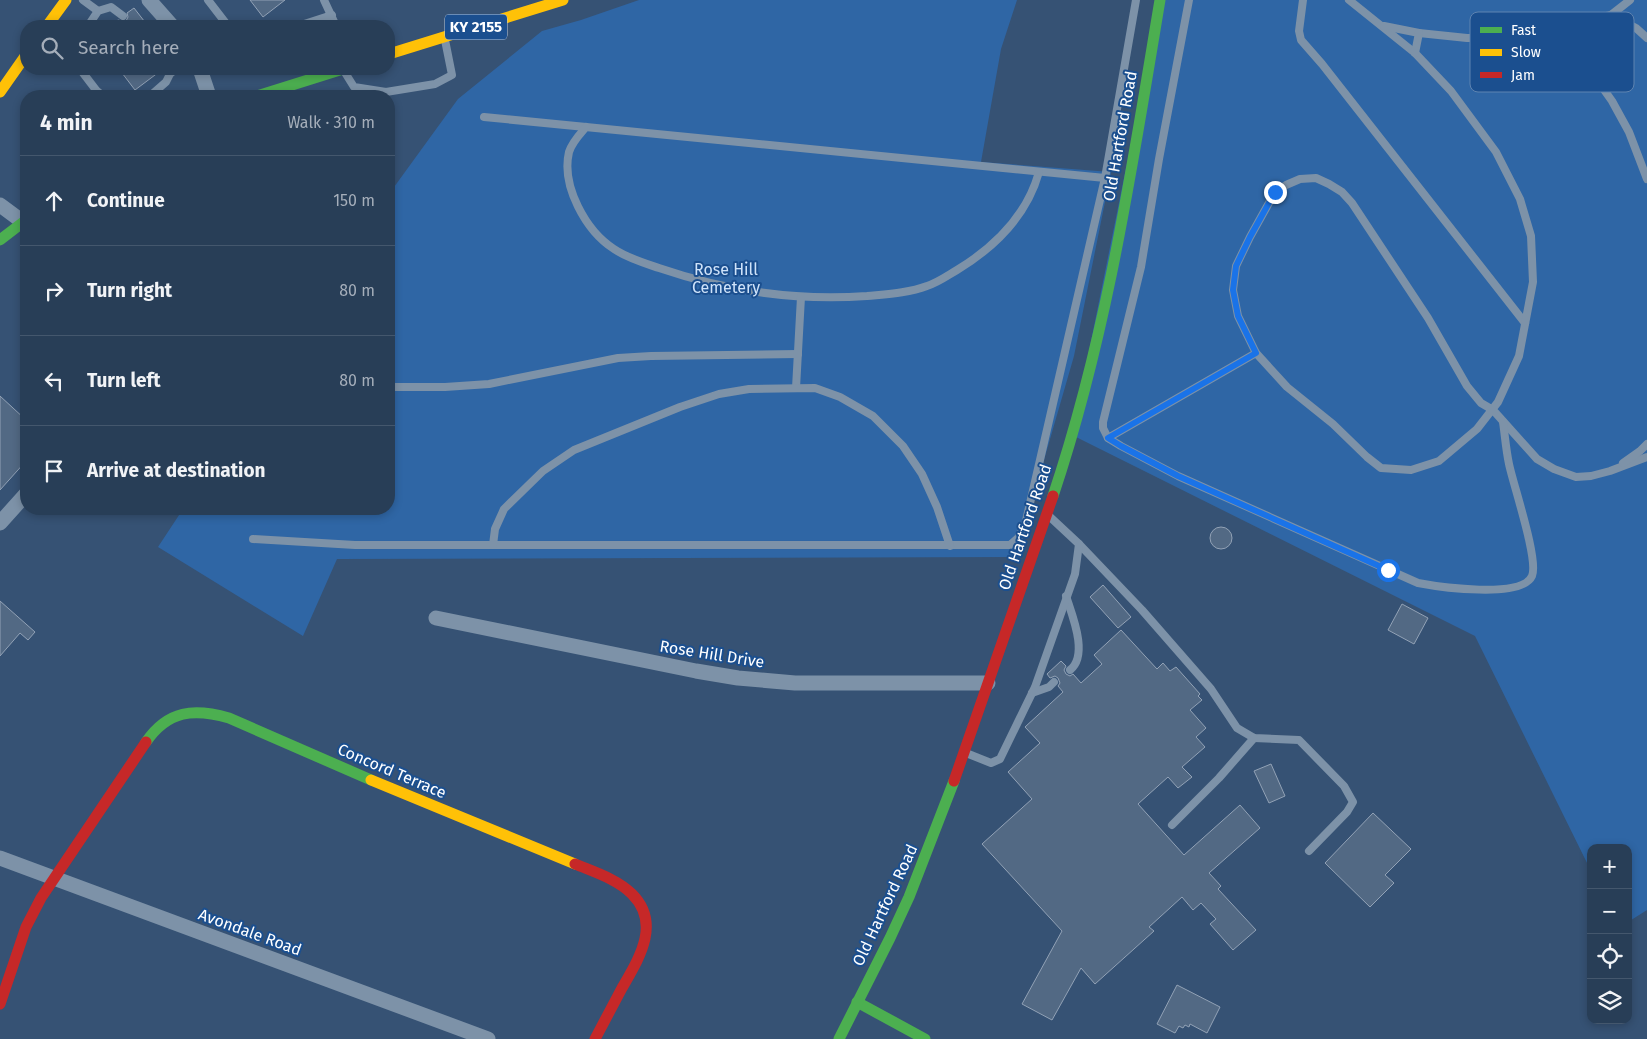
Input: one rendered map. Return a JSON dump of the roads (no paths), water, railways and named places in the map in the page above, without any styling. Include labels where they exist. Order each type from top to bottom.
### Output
[{"type":"main road","points":[[51,20],[66,0]]},
{"type":"main road","name":"KY 2155","points":[[395,52],[444,37],[533,4],[563,0]]},
{"type":"main road","name":"Old Hartford Road","points":[[839,1039],[899,920],[917,879],[942,815],[1047,514],[1082,400],[1102,316],[1160,0]]},
{"type":"main road","points":[[1,87],[20,63]]},
{"type":"main road","points":[[276,90],[324,75]]},
{"type":"main road","points":[[0,240],[20,224]]},
{"type":"main road","name":"Concord Terrace","points":[[0,1004],[26,927],[54,878],[153,732],[166,720],[181,713],[197,710],[212,712],[399,792],[592,871],[630,892],[641,905],[646,921],[646,938],[640,956],[594,1039]]},
{"type":"main road","points":[[857,1002],[925,1039]]},
{"type":"street","points":[[149,0],[167,20]]},
{"type":"street","points":[[202,75],[207,90]]},
{"type":"street","points":[[0,205],[20,218]]},
{"type":"street","points":[[0,523],[20,501]]},
{"type":"street","name":"Rose Hill Drive","points":[[436,618],[738,678],[795,682],[988,683]]},
{"type":"street","name":"Avondale Road","points":[[0,858],[488,1039]]},
{"type":"lane","points":[[83,0],[98,11]]},
{"type":"lane","points":[[208,0],[223,20]]},
{"type":"lane","points":[[325,0],[334,20]]},
{"type":"lane","points":[[254,539],[355,544],[1010,545],[1018,538],[1025,525],[1105,178],[1136,0]]},
{"type":"lane","points":[[1189,0],[1158,159],[1141,267],[1103,422],[1103,428],[1108,438],[1178,476],[1418,583],[1453,589],[1502,589],[1523,584],[1532,577],[1534,567],[1527,529],[1509,464],[1503,422]]},
{"type":"lane","points":[[1303,0],[1299,32],[1301,40],[1322,64],[1525,323]]},
{"type":"lane","points":[[1349,0],[1415,53],[1451,91],[1496,152],[1520,199],[1531,236],[1533,282],[1519,356],[1498,402],[1492,410],[1477,429],[1439,461],[1411,470],[1382,468],[1366,457],[1333,424],[1287,387],[1256,353],[1238,316],[1233,290],[1236,266],[1275,192],[1300,179],[1316,178],[1342,192],[1352,203],[1428,318],[1467,386],[1481,403],[1492,410],[1537,459],[1554,469],[1576,476],[1590,476],[1610,471],[1647,457]]},
{"type":"lane","points":[[1614,12],[1630,0]]},
{"type":"lane","points":[[92,20],[98,11],[111,7],[123,16]]},
{"type":"lane","points":[[317,20],[332,15]]},
{"type":"lane","points":[[1380,24],[1419,33],[1470,38]]},
{"type":"lane","points":[[1634,27],[1647,38]]},
{"type":"lane","points":[[1415,53],[1419,33]]},
{"type":"lane","points":[[395,91],[435,84],[452,74],[444,37]]},
{"type":"lane","points":[[85,75],[96,90]]},
{"type":"lane","points":[[157,90],[166,82],[169,75]]},
{"type":"lane","points":[[347,75],[354,87],[353,90]]},
{"type":"lane","points":[[354,87],[373,90]]},
{"type":"lane","points":[[1606,92],[1630,132],[1647,178]]},
{"type":"lane","points":[[484,117],[1105,178]]},
{"type":"lane","points":[[586,127],[570,150],[568,164],[569,183],[587,222],[597,235],[614,250],[641,262],[687,278],[734,289],[801,297],[845,297],[901,292],[929,286],[980,256],[1008,229],[1030,199],[1039,172]]},
{"type":"lane","points":[[796,388],[801,297]]},
{"type":"lane","points":[[1108,438],[1256,353]]},
{"type":"lane","points":[[395,388],[489,384],[618,358],[798,354]]},
{"type":"lane","points":[[493,545],[495,529],[504,509],[543,471],[574,450],[680,407],[719,394],[749,389],[815,388],[840,397],[873,416],[903,446],[922,474],[937,507],[950,546]]},
{"type":"lane","points":[[1610,471],[1640,451],[1647,444]]},
{"type":"lane","points":[[1047,514],[1142,610],[1211,689],[1237,728],[1254,738],[1299,740],[1344,786],[1353,802],[1348,812],[1309,851]]},
{"type":"lane","points":[[964,752],[991,763],[1000,759],[1032,693],[1075,574],[1078,544]]},
{"type":"lane","points":[[1066,596],[1078,641],[1078,659],[1070,670]]},
{"type":"lane","points":[[1032,693],[1049,687],[1054,682]]},
{"type":"lane","points":[[1172,824],[1219,778],[1254,738]]},
{"type":"park label","name":"Rose Hill Cemetery","points":[[726,278]]}]
